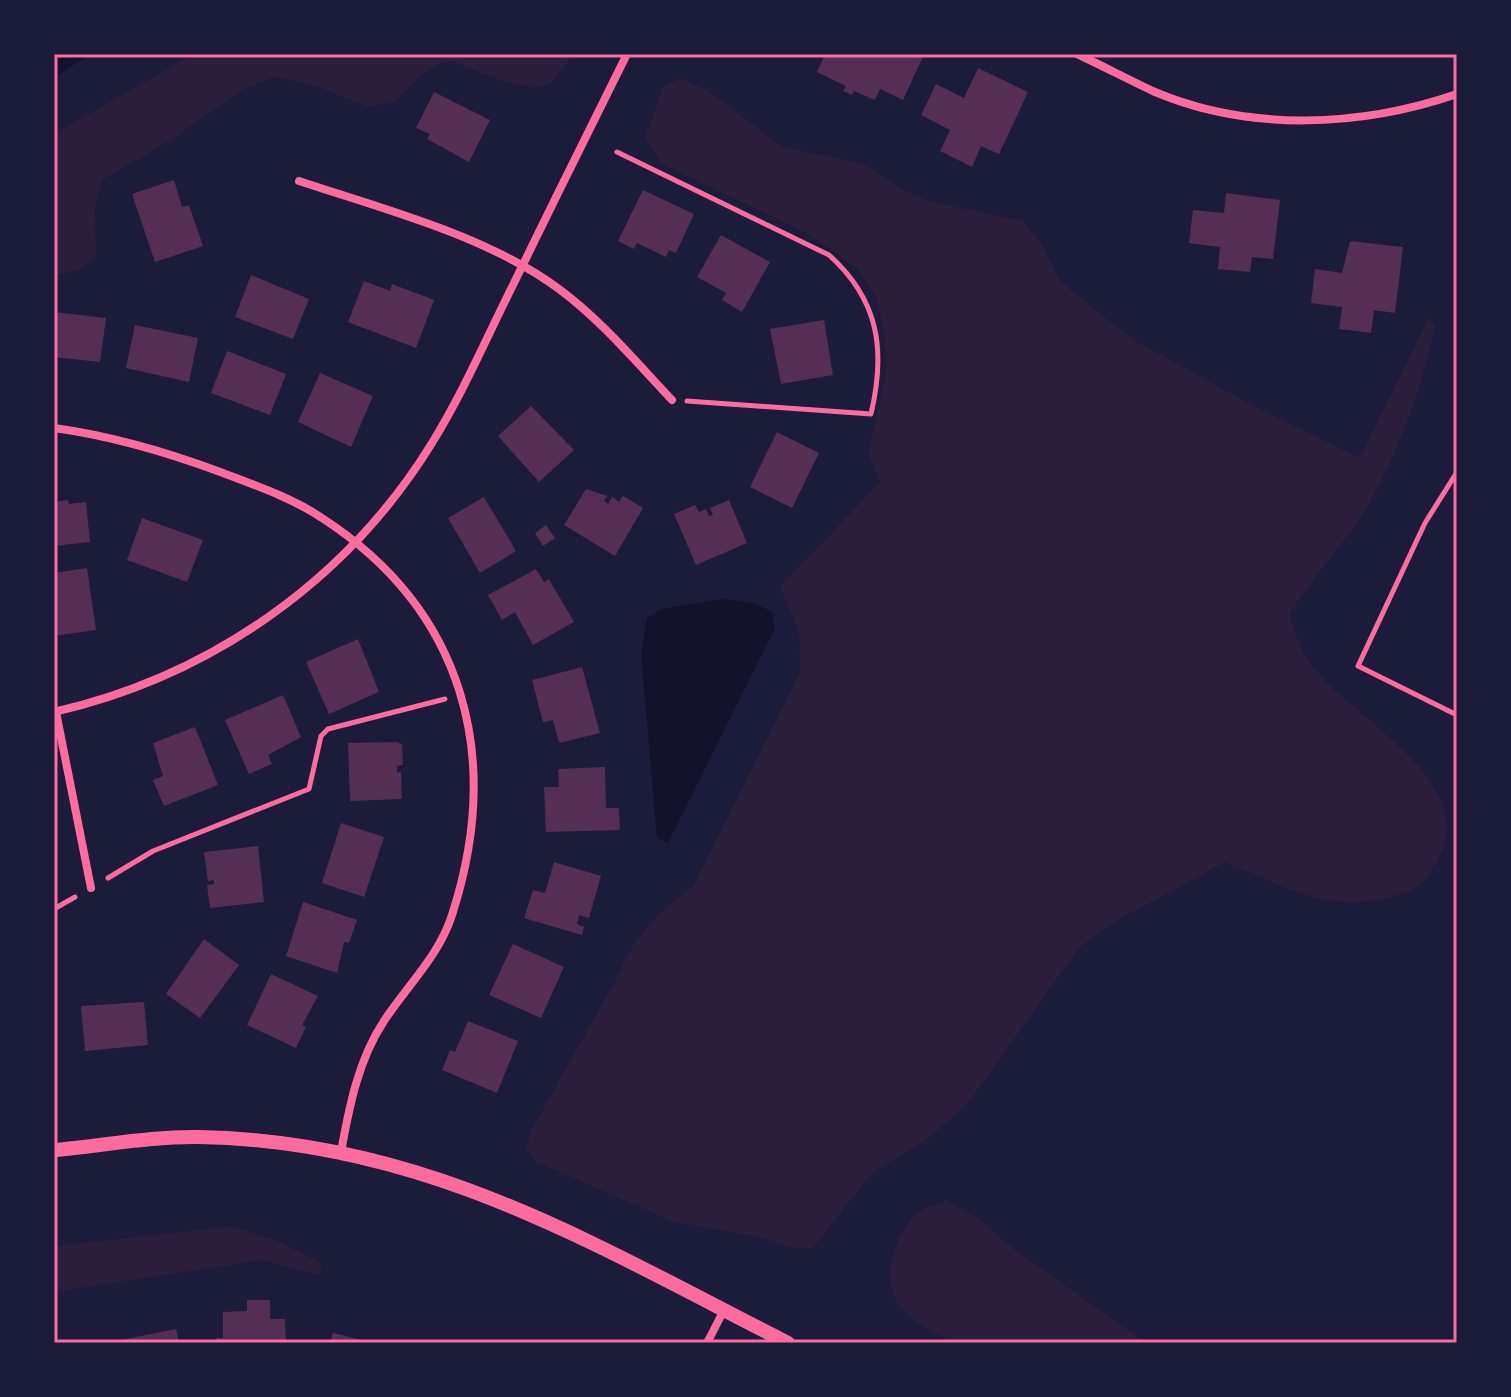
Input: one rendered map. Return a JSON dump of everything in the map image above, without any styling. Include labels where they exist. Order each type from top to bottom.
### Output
[{"type":"street","points":[[91,888],[55,712],[139,687],[218,651],[291,603],[397,496],[432,443],[627,54]]},
{"type":"street","points":[[1077,54],[1157,92],[1213,110],[1277,120],[1336,120],[1386,114],[1457,94]]},
{"type":"street","points":[[299,181],[413,219],[522,266],[587,311],[672,400]]},
{"type":"street","points":[[54,428],[111,436],[169,453],[287,498],[355,541],[415,602],[453,670],[462,694],[476,771],[468,864],[451,919],[437,947],[382,1022],[363,1063],[349,1108],[341,1152]]},
{"type":"street","points":[[54,1150],[196,1137],[261,1140],[341,1152],[467,1187],[541,1217],[788,1343]]},
{"type":"street","points":[[707,1343],[724,1310]]},
{"type":"path","points":[[617,152],[829,255],[852,275],[867,300],[876,336],[879,380],[871,414],[672,400]]},
{"type":"path","points":[[1457,472],[1425,523],[1358,666],[1457,715]]},
{"type":"path","points":[[54,909],[153,851],[309,789],[321,736],[328,729],[462,694]]},
{"type":"shaded area","points":[[54,54],[90,54],[54,78]]},
{"type":"shaded area","points":[[194,54],[574,54],[551,83],[536,88],[502,81],[452,61],[439,64],[420,76],[394,102],[369,107],[310,84],[273,77],[240,91],[174,138],[102,180],[95,208],[96,256],[81,269],[54,276],[54,134]]},
{"type":"shaded area","points":[[681,78],[709,91],[780,146],[863,164],[901,189],[933,202],[1023,221],[1042,245],[1061,282],[1132,339],[1259,409],[1360,458],[1429,317],[1435,327],[1423,373],[1391,462],[1360,518],[1290,614],[1300,645],[1318,673],[1410,757],[1430,781],[1443,807],[1447,833],[1437,861],[1428,875],[1414,889],[1383,899],[1336,901],[1293,891],[1225,862],[1111,924],[1079,948],[969,1102],[929,1138],[872,1173],[813,1248],[792,1248],[760,1237],[674,1222],[535,1161],[526,1149],[531,1131],[632,948],[661,914],[693,886],[800,672],[799,631],[780,587],[880,482],[868,453],[886,374],[884,330],[875,294],[856,267],[806,233],[663,164],[645,138],[663,87]]},
{"type":"shaded area","points":[[722,599],[754,603],[772,612],[775,628],[668,843],[657,838],[641,653],[647,618],[661,609]]},
{"type":"shaded area","points":[[946,1200],[979,1219],[1015,1250],[1146,1343],[954,1343],[914,1319],[895,1299],[891,1286],[892,1259],[909,1222],[921,1211]]},
{"type":"shaded area","points":[[228,1227],[265,1237],[311,1258],[322,1264],[319,1275],[262,1260],[54,1292],[54,1246]]},
{"type":"building","points":[[825,54],[924,54],[903,100],[880,89],[875,100],[854,91],[852,95],[843,91],[846,86],[817,72]]},
{"type":"building","points":[[978,68],[1028,92],[999,154],[981,146],[972,167],[940,151],[950,130],[921,115],[936,84],[964,98]]},
{"type":"building","points":[[434,92],[490,120],[469,162],[427,139],[430,134],[416,128]]},
{"type":"building","points":[[174,180],[182,207],[189,205],[203,246],[155,262],[132,194]]},
{"type":"building","points":[[643,190],[694,214],[676,253],[669,250],[666,257],[637,243],[634,249],[618,241]]},
{"type":"building","points":[[1226,193],[1280,200],[1273,259],[1252,257],[1250,272],[1218,269],[1220,247],[1189,243],[1193,210],[1224,213]]},
{"type":"building","points":[[721,235],[770,262],[742,312],[722,300],[726,293],[697,277]]},
{"type":"building","points":[[1350,241],[1403,247],[1395,313],[1374,310],[1371,333],[1339,329],[1342,307],[1311,303],[1315,269],[1342,273]]},
{"type":"building","points":[[251,275],[309,299],[293,339],[235,317]]},
{"type":"building","points":[[364,281],[390,291],[392,284],[434,300],[416,348],[348,322]]},
{"type":"building","points":[[54,312],[106,318],[100,362],[54,357]]},
{"type":"building","points":[[824,320],[833,375],[781,384],[770,329]]},
{"type":"building","points":[[135,325],[198,338],[189,382],[126,368]]},
{"type":"building","points":[[227,351],[286,374],[270,415],[211,393]]},
{"type":"building","points":[[320,373],[373,396],[351,447],[298,422]]},
{"type":"building","points":[[531,406],[574,450],[539,482],[498,436]]},
{"type":"building","points":[[777,432],[819,453],[792,508],[750,487]]},
{"type":"building","points":[[586,489],[607,496],[604,501],[608,504],[612,497],[619,502],[623,496],[643,508],[615,556],[564,525]]},
{"type":"building","points":[[484,497],[516,551],[480,573],[448,518]]},
{"type":"building","points":[[68,500],[69,504],[86,502],[90,542],[54,546],[54,502]]},
{"type":"building","points":[[729,500],[747,543],[696,565],[674,514],[695,505],[699,512],[706,509],[709,516],[713,515],[710,508]]},
{"type":"building","points":[[142,518],[203,540],[187,582],[127,560]]},
{"type":"building","points":[[546,525],[555,538],[543,546],[535,533]]},
{"type":"building","points":[[87,568],[96,630],[54,636],[54,573]]},
{"type":"building","points":[[536,569],[544,582],[549,579],[574,622],[533,645],[515,612],[502,620],[488,595]]},
{"type":"building","points":[[358,639],[379,692],[329,714],[306,662]]},
{"type":"building","points":[[582,667],[600,733],[559,743],[553,720],[543,722],[532,680]]},
{"type":"building","points":[[283,695],[301,737],[268,755],[272,764],[249,774],[225,720]]},
{"type":"building","points":[[195,727],[218,785],[164,806],[153,780],[163,776],[153,743]]},
{"type":"building","points":[[348,743],[402,744],[403,765],[397,766],[397,773],[401,772],[402,799],[350,801]]},
{"type":"building","points":[[605,767],[606,808],[619,808],[620,830],[546,832],[544,787],[559,787],[558,769]]},
{"type":"building","points":[[341,823],[384,837],[364,897],[322,883]]},
{"type":"building","points":[[258,846],[264,902],[210,908],[207,885],[214,884],[214,880],[208,881],[204,852]]},
{"type":"building","points":[[554,862],[601,876],[589,918],[579,915],[577,924],[584,927],[582,935],[524,918],[533,890],[545,893]]},
{"type":"building","points":[[303,902],[357,920],[349,943],[344,942],[337,973],[286,956]]},
{"type":"building","points":[[204,939],[239,965],[200,1018],[166,994]]},
{"type":"building","points":[[513,944],[564,967],[541,1018],[489,995]]},
{"type":"building","points":[[271,974],[318,996],[302,1025],[306,1027],[296,1048],[247,1025]]},
{"type":"building","points":[[144,1002],[148,1045],[85,1051],[81,1006]]},
{"type":"building","points":[[468,1021],[518,1041],[497,1093],[442,1070],[450,1050],[455,1052]]},
{"type":"building","points":[[247,1300],[270,1300],[270,1319],[285,1319],[286,1343],[216,1343],[216,1338],[223,1338],[223,1312],[247,1311]]},
{"type":"building","points":[[176,1329],[179,1343],[111,1343],[111,1342]]},
{"type":"building","points":[[333,1333],[371,1342],[371,1343],[330,1343]]}]
